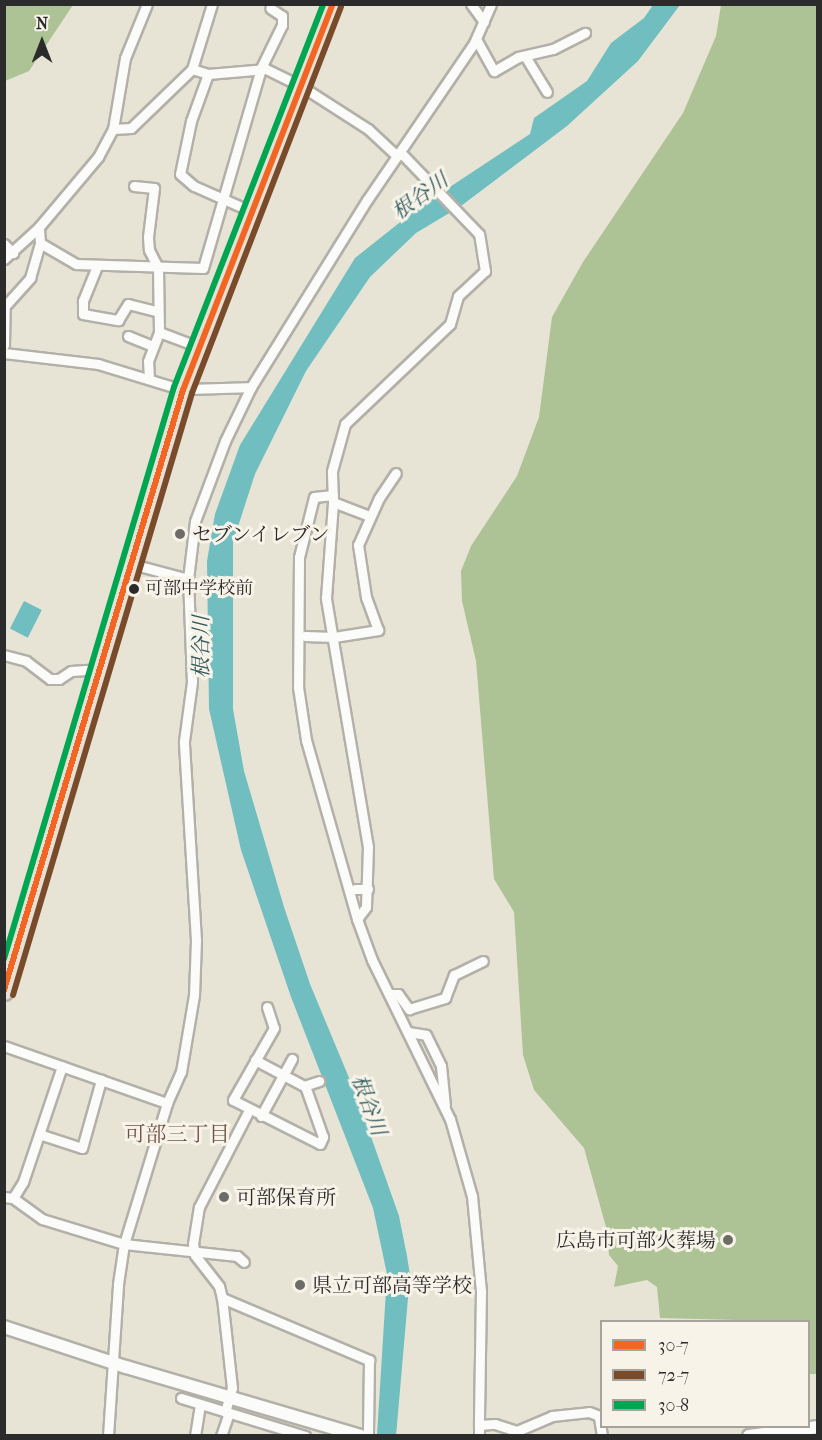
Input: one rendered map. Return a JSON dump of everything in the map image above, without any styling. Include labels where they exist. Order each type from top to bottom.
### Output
[{"type":"highway","points":[[4,992],[184,390],[333,4]]},
{"type":"street","points":[[4,259],[39,227],[98,157],[113,129],[125,58],[147,4]]},
{"type":"street","points":[[471,4],[484,22]]},
{"type":"street","points":[[108,1436],[112,1363],[124,1244],[167,1103],[181,1072],[190,1036],[196,940],[184,757],[192,682],[188,579],[195,521],[225,441],[251,387],[399,154],[476,39],[491,4]]},
{"type":"street","points":[[113,129],[131,128],[192,69],[212,5]]},
{"type":"street","points":[[40,243],[76,264],[203,268],[261,68],[282,25],[282,16],[270,8]]},
{"type":"street","points":[[476,39],[494,71],[525,56],[553,49],[585,33]]},
{"type":"street","points":[[525,56],[547,92]]},
{"type":"street","points":[[192,69],[208,74],[261,68],[301,86],[368,129],[399,154],[420,172],[479,234],[485,271],[458,296],[450,324],[345,424],[332,471],[333,498],[326,598],[345,691],[346,730],[358,773],[368,847],[366,908],[357,920]]},
{"type":"street","points":[[208,74],[190,121],[180,174],[222,199],[253,212]]},
{"type":"street","points":[[134,186],[154,188],[148,237],[149,250],[158,268],[156,311],[159,332],[148,361],[149,379]]},
{"type":"street","points":[[4,345],[5,306],[30,278],[40,243],[39,227]]},
{"type":"street","points":[[4,244],[13,253]]},
{"type":"street","points":[[97,266],[83,301],[83,314],[118,320],[128,304],[156,311]]},
{"type":"street","points":[[159,332],[199,347]]},
{"type":"street","points":[[128,336],[153,346]]},
{"type":"street","points":[[4,353],[98,364],[184,390],[251,387]]},
{"type":"street","points":[[305,636],[334,637],[378,630],[366,597],[358,545],[370,516],[396,473]]},
{"type":"street","points":[[370,516],[333,498],[314,497],[299,557],[298,687],[306,740],[360,935],[445,1107],[460,1146],[478,1233],[479,1430],[495,1424],[517,1433],[552,1416],[589,1412],[600,1418]]},
{"type":"street","points":[[132,564],[188,579]]},
{"type":"street","points":[[4,656],[26,661],[50,679],[59,679],[71,671],[101,669]]},
{"type":"street","points":[[355,889],[368,889]]},
{"type":"street","points":[[389,994],[398,994],[409,1009],[445,998],[454,975],[483,961]]},
{"type":"street","points":[[267,1007],[274,1028],[233,1095],[233,1100],[320,1144],[322,1137],[305,1086]]},
{"type":"street","points":[[408,1032],[426,1035],[441,1066],[445,1107]]},
{"type":"street","points":[[4,1046],[167,1103]]},
{"type":"street","points":[[261,1116],[292,1059]]},
{"type":"street","points":[[255,1060],[305,1086],[320,1081]]},
{"type":"street","points":[[62,1066],[42,1135],[9,1197],[42,1220],[124,1244],[237,1256],[244,1263]]},
{"type":"street","points":[[42,1135],[82,1148],[101,1080]]},
{"type":"street","points":[[221,1436],[230,1398],[222,1298],[219,1286],[195,1251],[200,1207],[249,1110]]},
{"type":"street","points":[[222,1298],[369,1360],[368,1436]]},
{"type":"street","points":[[4,1327],[112,1363],[361,1436]]},
{"type":"street","points":[[181,1398],[277,1432],[304,1436]]},
{"type":"street","points":[[195,1436],[200,1404]]},
{"type":"street","points":[[749,1436],[818,1427]]},
{"type":"green space","points":[[5,4],[73,5],[29,71],[5,81]]},
{"type":"green space","points":[[721,5],[817,5],[817,1374],[810,1374],[810,1320],[660,1318],[657,1287],[647,1280],[614,1287],[618,1266],[609,1255],[606,1227],[584,1148],[534,1090],[523,1055],[514,912],[494,879],[476,661],[462,601],[461,571],[471,546],[517,476],[539,417],[552,317],[583,262],[683,113],[716,36]]},
{"type":"water","points":[[653,5],[680,5],[638,61],[567,126],[461,206],[416,233],[370,277],[306,371],[255,474],[233,542],[233,709],[244,771],[284,907],[310,984],[357,1097],[399,1216],[407,1256],[410,1275],[396,1436],[377,1435],[387,1274],[373,1208],[291,997],[241,850],[209,709],[207,561],[215,514],[240,445],[355,258],[418,208],[530,134],[534,118],[587,81],[611,43],[644,18]]},
{"type":"water","points":[[24,601],[42,610],[28,638],[10,629]]},
{"type":"transit line","name":"30-8","points":[[4,959],[174,387],[323,4]]},
{"type":"transit line","name":"30-7","points":[[4,990],[183,390],[333,4]]},
{"type":"transit line","name":"72-7","points":[[13,995],[192,393],[341,7]]},
{"type":"place","name":"セブンイレブン","points":[[180,534]]},
{"type":"place","name":"可部中学校前","points":[[134,589]]},
{"type":"place","name":"可部保育所","points":[[224,1197]]},
{"type":"place","name":"広島市可部火葬場","points":[[728,1240]]},
{"type":"place","name":"県立可部高等学校","points":[[300,1285]]},
{"type":"district","name":"可部三丁目","points":[[177,1134]]},
{"type":"water label","name":"根谷川","points":[[420,196]]},
{"type":"water label","name":"根谷川","points":[[201,647]]},
{"type":"water label","name":"根谷川","points":[[369,1105]]}]
